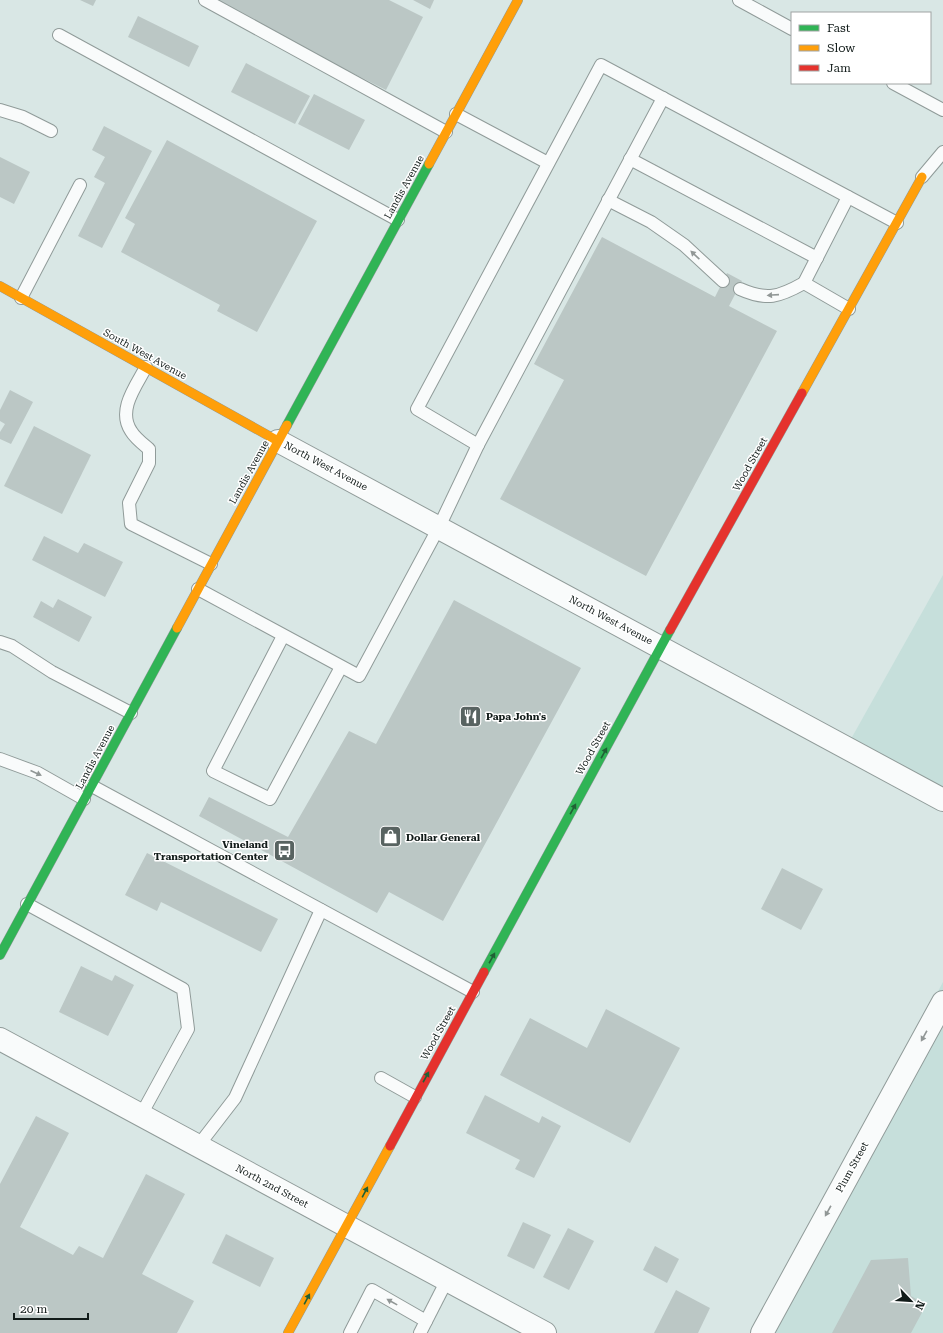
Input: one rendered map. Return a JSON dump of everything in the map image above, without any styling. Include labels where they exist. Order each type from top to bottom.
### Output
[{"type":"street","name":"Landis Avenue","points":[[0,955],[518,0]]},
{"type":"street","name":"Wood Street","points":[[288,1333],[661,647],[922,176]]},
{"type":"street","name":"South West Avenue","points":[[0,286],[278,441]]},
{"type":"street","name":"North West Avenue","points":[[278,441],[943,800]]},
{"type":"street","name":"Plum Street","points":[[762,1333],[943,1002]]},
{"type":"street","name":"North 2nd Street","points":[[0,1039],[545,1333]]},
{"type":"lane","points":[[205,0],[446,132]]},
{"type":"lane","points":[[739,0],[791,28]]},
{"type":"lane","points":[[59,35],[398,220]]},
{"type":"lane","points":[[478,445],[417,409],[601,65],[897,223]]},
{"type":"lane","points":[[895,84],[943,110]]},
{"type":"lane","points":[[198,589],[359,676],[439,527],[478,445],[663,98]]},
{"type":"lane","points":[[0,110],[23,118],[51,131]]},
{"type":"lane","points":[[456,114],[548,163]]},
{"type":"lane","points":[[922,176],[943,152]]},
{"type":"lane","points":[[630,159],[817,258]]},
{"type":"lane","points":[[21,298],[80,185]]},
{"type":"lane","points":[[740,289],[756,296],[783,295],[804,283],[848,197]]},
{"type":"lane","points":[[608,200],[652,222],[684,245],[723,281]]},
{"type":"lane","points":[[804,283],[849,309]]},
{"type":"lane","points":[[146,367],[128,401],[126,414],[130,431],[149,449],[149,463],[129,503],[131,524],[212,564]]},
{"type":"lane","points":[[283,636],[213,771],[270,799],[341,667]]},
{"type":"lane","points":[[0,642],[12,646],[52,672],[131,713]]},
{"type":"lane","points":[[0,759],[38,774],[84,799]]},
{"type":"lane","points":[[92,786],[473,992]]},
{"type":"lane","points":[[27,904],[183,989],[188,1029],[141,1115]]},
{"type":"lane","points":[[198,1146],[235,1098],[321,910]]},
{"type":"lane","points":[[381,1078],[415,1097]]},
{"type":"lane","points":[[420,1333],[447,1280]]},
{"type":"lane","points":[[350,1333],[372,1290],[426,1321]]},
{"type":"shaded area","points":[[943,575],[943,800],[847,746]]},
{"type":"shaded area","points":[[943,982],[943,1333],[755,1333]]},
{"type":"building","points":[[80,0],[96,0],[93,6]]},
{"type":"building","points":[[208,0],[389,0],[423,17],[386,90]]},
{"type":"building","points":[[413,0],[434,0],[430,9]]},
{"type":"building","points":[[138,16],[199,46],[189,67],[128,37]]},
{"type":"building","points":[[246,63],[310,96],[295,124],[231,92]]},
{"type":"building","points":[[314,94],[365,120],[349,150],[298,124]]},
{"type":"building","points":[[104,126],[152,151],[102,248],[78,236],[105,183],[94,177],[105,157],[92,150]]},
{"type":"building","points":[[167,140],[317,221],[257,332],[217,311],[220,305],[121,252],[135,224],[125,218]]},
{"type":"building","points":[[0,157],[30,172],[14,204],[0,197]]},
{"type":"building","points":[[602,237],[715,297],[727,273],[742,281],[729,306],[777,331],[646,576],[500,499],[564,380],[534,364]]},
{"type":"building","points":[[10,390],[33,402],[11,444],[0,439],[0,432],[5,424],[0,421],[0,410]]},
{"type":"building","points":[[34,426],[91,455],[62,514],[4,486]]},
{"type":"building","points":[[44,536],[78,553],[84,543],[123,562],[105,597],[32,560]]},
{"type":"building","points":[[58,599],[92,617],[79,642],[33,617],[41,601],[53,608]]},
{"type":"building","points":[[454,600],[581,668],[443,921],[389,892],[377,913],[199,816],[209,797],[288,837],[349,731],[376,744]]},
{"type":"building","points":[[147,853],[278,919],[261,952],[161,902],[157,911],[125,895]]},
{"type":"building","points":[[782,868],[823,889],[801,930],[761,909]]},
{"type":"building","points":[[81,966],[112,981],[115,975],[134,985],[108,1036],[59,1012]]},
{"type":"building","points":[[606,1009],[680,1048],[630,1143],[500,1075],[530,1018],[587,1048]]},
{"type":"building","points":[[485,1095],[539,1123],[542,1116],[561,1126],[534,1178],[515,1169],[520,1160],[466,1133]]},
{"type":"building","points":[[36,1116],[69,1133],[20,1227],[73,1255],[79,1246],[103,1258],[146,1174],[185,1194],[142,1274],[194,1301],[177,1333],[0,1333],[0,1184]]},
{"type":"building","points":[[523,1222],[551,1235],[534,1269],[507,1256]]},
{"type":"building","points":[[568,1228],[594,1241],[569,1290],[543,1277]]},
{"type":"building","points":[[226,1234],[274,1258],[260,1287],[212,1263]]},
{"type":"building","points":[[655,1246],[679,1259],[667,1283],[643,1270]]},
{"type":"building","points":[[908,1258],[911,1296],[926,1305],[911,1333],[832,1333],[871,1260]]},
{"type":"building","points":[[676,1290],[710,1308],[698,1333],[654,1333]]},
{"type":"traffic: fast","points":[[287,425],[429,164]]},
{"type":"traffic: fast","points":[[0,955],[177,628]]},
{"type":"traffic: fast","points":[[484,972],[670,630]]},
{"type":"traffic: slow","points":[[429,164],[518,0]]},
{"type":"traffic: slow","points":[[802,393],[922,177]]},
{"type":"traffic: slow","points":[[0,286],[278,441]]},
{"type":"traffic: slow","points":[[177,628],[287,425]]},
{"type":"traffic: slow","points":[[288,1333],[390,1146]]},
{"type":"traffic: jam","points":[[670,630],[802,393]]},
{"type":"traffic: jam","points":[[390,1146],[484,972]]},
{"type":"place","name":"Papa John's","points":[[471,716]]},
{"type":"place","name":"Dollar General","points":[[390,837]]},
{"type":"place","name":"Vineland Transportation Center","points":[[284,850]]}]
